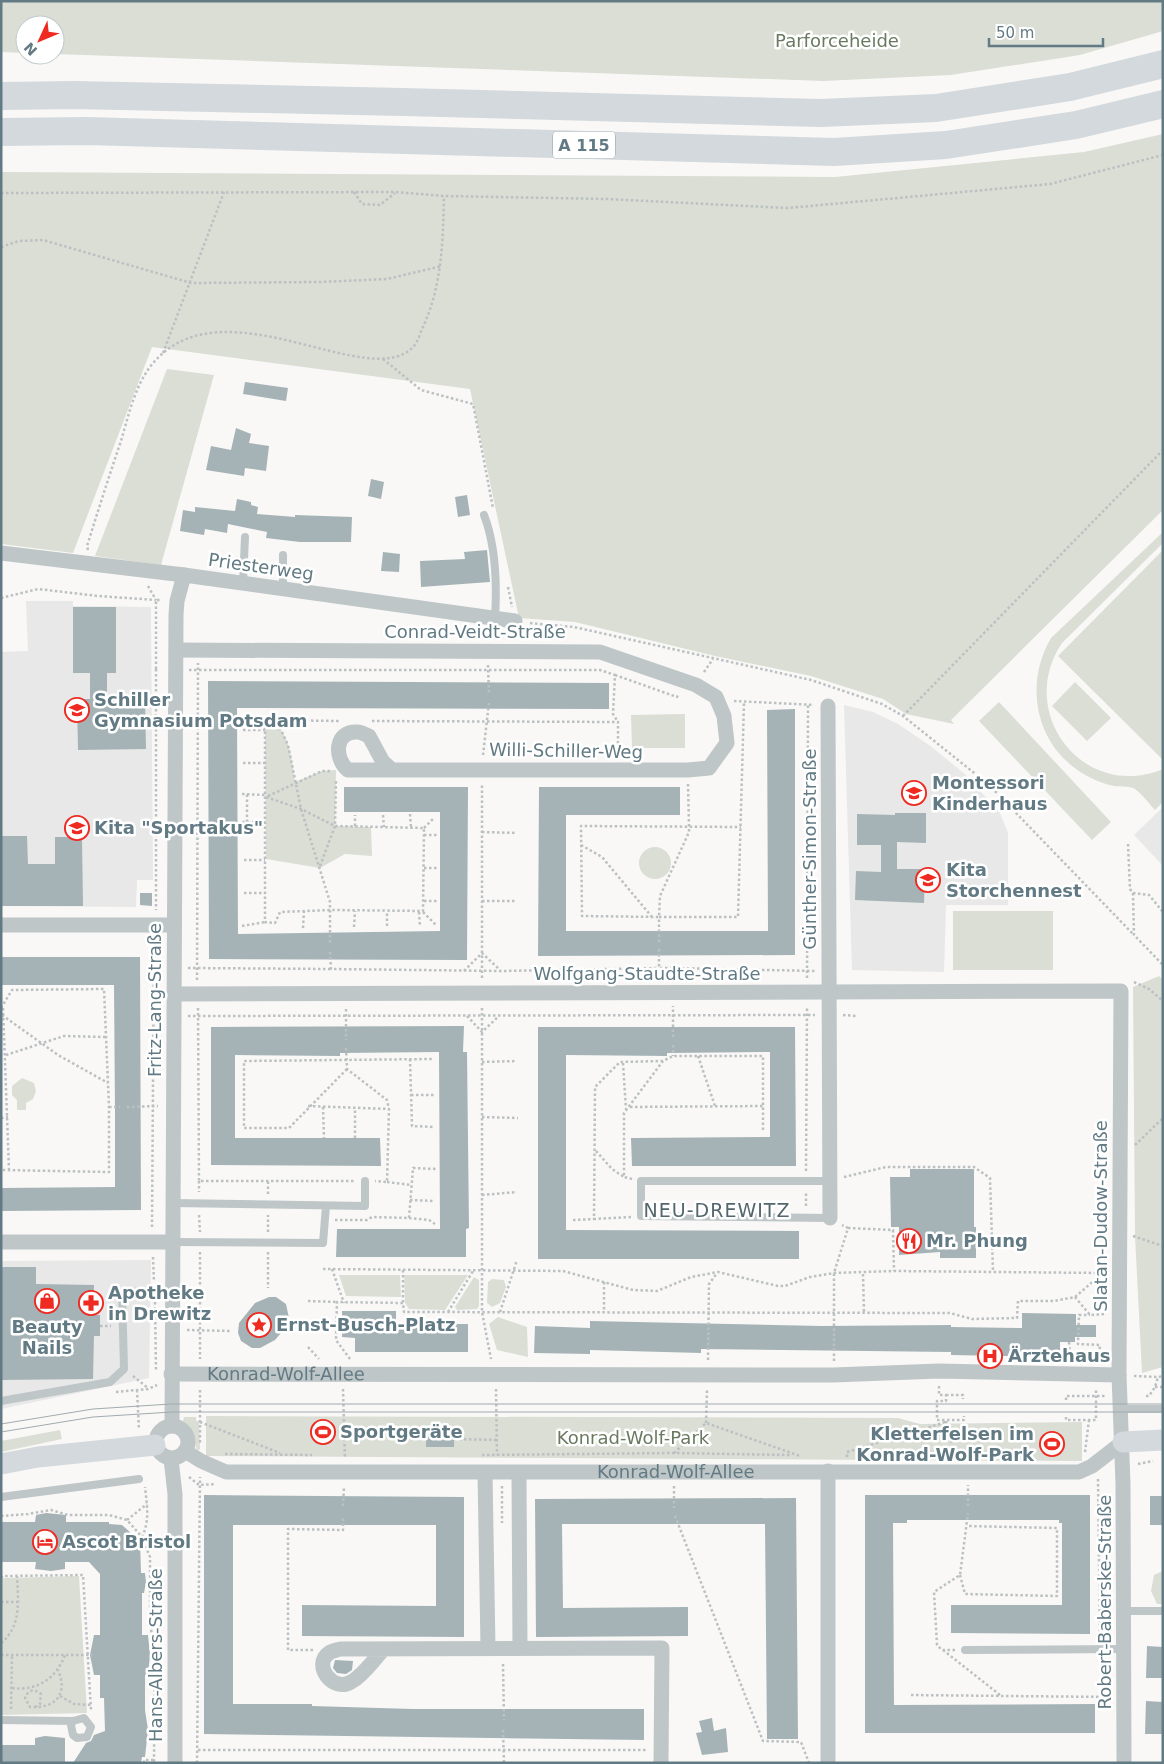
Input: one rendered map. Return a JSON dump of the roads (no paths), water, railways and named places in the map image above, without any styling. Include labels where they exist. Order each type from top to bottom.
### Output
[{"type":"highway","name":"A 115","points":[[1,96],[74,95],[821,113],[936,108],[1070,87],[1163,64]]},
{"type":"highway","name":"A 115","points":[[1,132],[86,131],[834,152],[955,143],[1076,125],[1163,104]]},
{"type":"street","name":"Priesterweg","points":[[1,553],[184,575],[514,621]]},
{"type":"street","name":"Fritz-Lang-Straße","points":[[172,1426],[176,650],[177,602],[184,575]]},
{"type":"street","name":"Conrad-Veidt-Straße","points":[[176,650],[600,652],[696,685],[716,697],[724,716],[726,743]]},
{"type":"street","name":"Günther-Simon-Straße","points":[[828,706],[830,1218]]},
{"type":"street","name":"Willi-Schiller-Weg","points":[[392,770],[383,762],[369,736],[358,726],[342,738],[337,746],[342,765],[348,770],[392,770],[482,768],[618,771],[709,768],[726,743]]},
{"type":"street","points":[[1,925],[174,925]]},
{"type":"street","name":"Wolfgang-Staudte-Straße","points":[[174,994],[830,992],[1125,986]]},
{"type":"street","name":"Slatan-Dudow-Straße","points":[[1123,1442],[1119,1273],[1125,986]]},
{"type":"street","points":[[1,1242],[172,1242]]},
{"type":"street","name":"Konrad-Wolf-Allee","points":[[172,1374],[832,1375],[939,1371],[1120,1375]]},
{"type":"street","points":[[1,1464],[38,1457],[163,1452],[178,1457],[185,1451],[187,1437],[181,1429],[172,1426],[161,1430],[158,1434],[163,1452]]},
{"type":"street","points":[[1123,1442],[1163,1440]]},
{"type":"street","name":"Konrad-Wolf-Allee","points":[[185,1451],[226,1472],[345,1464],[485,1473],[828,1471],[847,1463],[1080,1472],[1092,1466],[1123,1442]]},
{"type":"street","name":"Robert-Baberske-Straße","points":[[1123,1442],[1124,1763]]},
{"type":"street","name":"Hans-Albers-Straße","points":[[163,1452],[175,1494],[175,1763]]},
{"type":"street","points":[[828,1471],[828,1763]]},
{"type":"street","points":[[485,1473],[488,1648]]},
{"type":"street","points":[[519,1473],[520,1648]]},
{"type":"street","points":[[384,1649],[356,1679],[344,1685],[331,1682],[324,1672],[325,1659],[329,1653],[340,1649],[662,1648],[661,1756]]},
{"type":"lane","points":[[484,515],[492,548],[495,619]]},
{"type":"lane","points":[[243,583],[245,537]]},
{"type":"lane","points":[[283,555],[283,589]]},
{"type":"lane","points":[[172,1203],[365,1206],[365,1181]]},
{"type":"lane","points":[[830,1181],[640,1181],[640,1216],[830,1218]]},
{"type":"lane","points":[[172,1242],[323,1243],[326,1206]]},
{"type":"lane","points":[[1,1401],[110,1382],[124,1369],[122,1292],[172,1291]]},
{"type":"lane","points":[[1121,1409],[1163,1409]]},
{"type":"lane","points":[[1,1497],[139,1479]]},
{"type":"lane","points":[[1124,1611],[1163,1611]]},
{"type":"lane","points":[[965,1650],[1124,1649]]},
{"type":"lane","points":[[1,1720],[73,1721],[84,1718],[91,1727],[87,1737],[77,1738],[70,1730],[73,1721]]},
{"type":"tram line","points":[[1,1424],[93,1409],[171,1404],[1163,1404]]},
{"type":"tram line","points":[[1,1432],[93,1417],[172,1412],[1163,1412]]},
{"type":"place","name":"Schiller Gymnasium Potsdam","points":[[77,710]]},
{"type":"place","name":"Montessori Kinderhaus","points":[[914,793]]},
{"type":"place","name":"Kita \"Sportakus\"","points":[[77,828]]},
{"type":"place","name":"Kita Storchennest","points":[[928,880]]},
{"type":"place","name":"Mr. Phung","points":[[909,1241]]},
{"type":"place","name":"Beauty Nails","points":[[47,1301]]},
{"type":"place","name":"Apotheke in Drewitz","points":[[91,1303]]},
{"type":"place","name":"Ernst-Busch-Platz","points":[[259,1325]]},
{"type":"place","name":"Ärztehaus","points":[[990,1356]]},
{"type":"place","name":"Sportgeräte","points":[[323,1432]]},
{"type":"place","name":"Kletterfelsen im Konrad-Wolf-Park","points":[[1052,1444]]},
{"type":"place","name":"Ascot Bristol","points":[[45,1542]]},
{"type":"district","name":"NEU-DREWITZ","points":[[717,1210]]},
{"type":"park label","name":"Parforceheide","points":[[837,41]]},
{"type":"park label","name":"Konrad-Wolf-Park","points":[[633,1438]]}]
